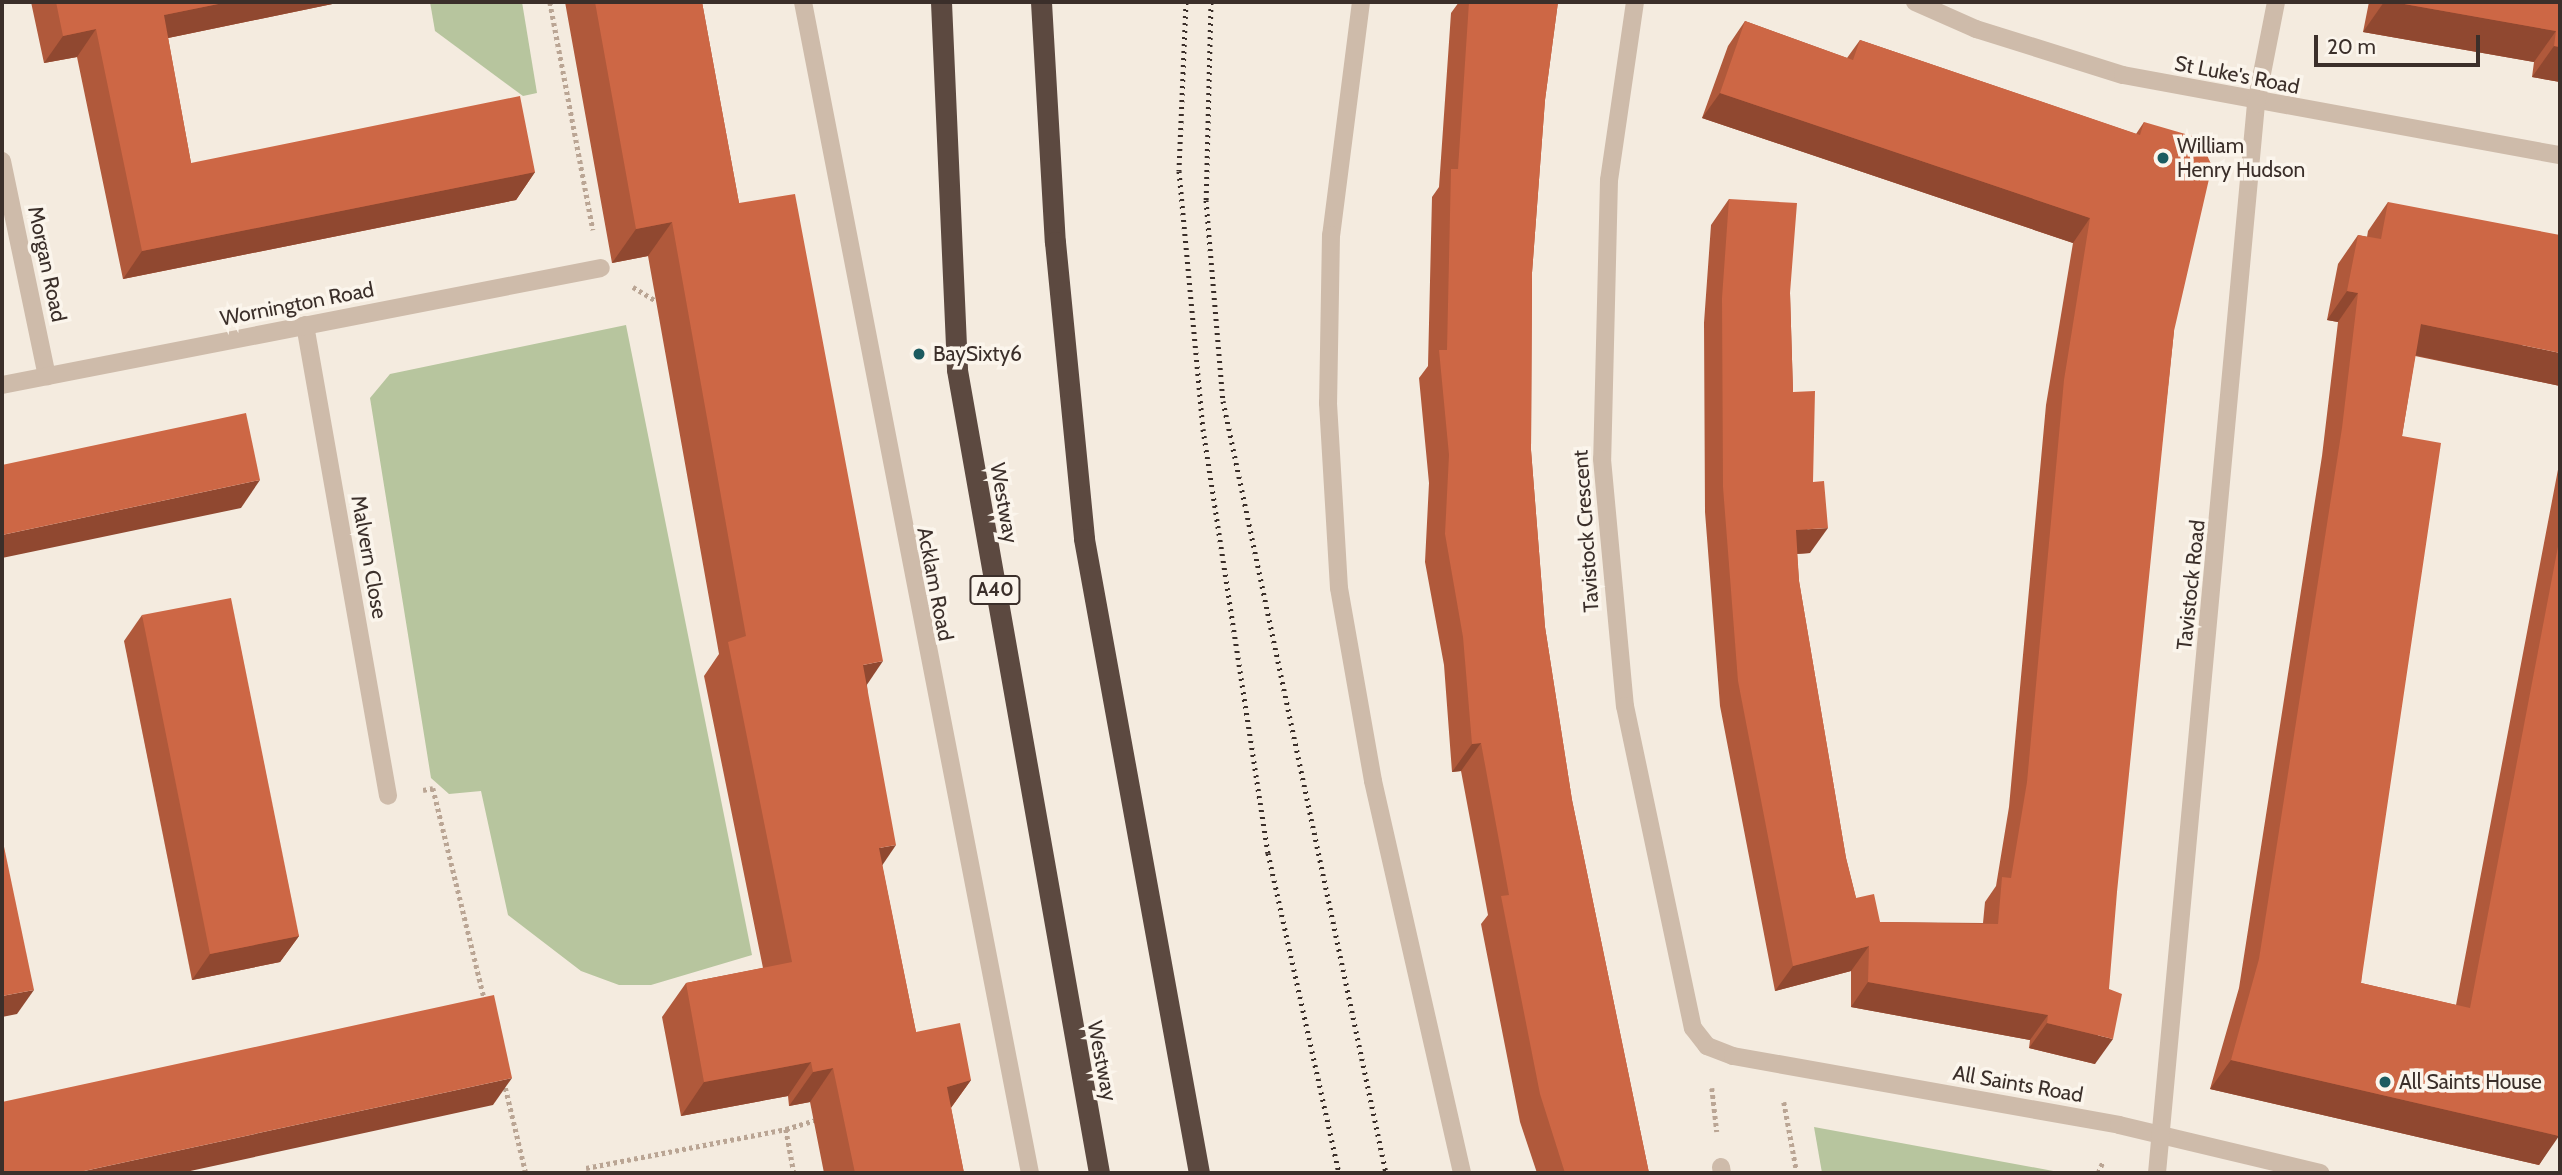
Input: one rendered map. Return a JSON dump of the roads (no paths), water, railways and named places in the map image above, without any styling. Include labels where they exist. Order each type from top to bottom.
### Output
[{"type":"highway","name":"Westway","points":[[941,2],[957,370],[1099,1173]]},
{"type":"highway","points":[[1041,2],[1055,242],[1084,539],[1199,1173]]},
{"type":"street","name":"Acklam Road","points":[[803,2],[1030,1173]]},
{"type":"street","points":[[1361,2],[1331,235],[1328,403],[1339,588],[1373,781],[1462,1173]]},
{"type":"street","name":"Tavistock Crescent","points":[[1635,2],[1609,180],[1602,459],[1625,706],[1686,1012],[1707,1046]]},
{"type":"street","name":"St Luke's Road","points":[[1915,2],[1976,29],[2123,75],[2256,104],[2560,155]]},
{"type":"street","name":"Tavistock Road","points":[[2157,1173],[2256,104],[2276,2]]},
{"type":"street","name":"Morgan Road","points":[[2,161],[47,376]]},
{"type":"street","name":"Wornington Road","points":[[2,385],[601,268]]},
{"type":"street","name":"Malvern Close","points":[[305,326],[388,796]]},
{"type":"street","name":"All Saints Road","points":[[1707,1046],[1777,1065],[2161,1135],[2320,1173]]},
{"type":"railway","points":[[1186,2],[1179,171],[1203,429],[1268,853],[1339,1173]]},
{"type":"railway","points":[[1211,2],[1206,200],[1223,401],[1386,1173]]},
{"type":"place","name":"William Henry Hudson","points":[[2163,158]]},
{"type":"place","name":"BaySixty6","points":[[919,354]]},
{"type":"place","name":"All Saints House","points":[[2385,1082]]}]
